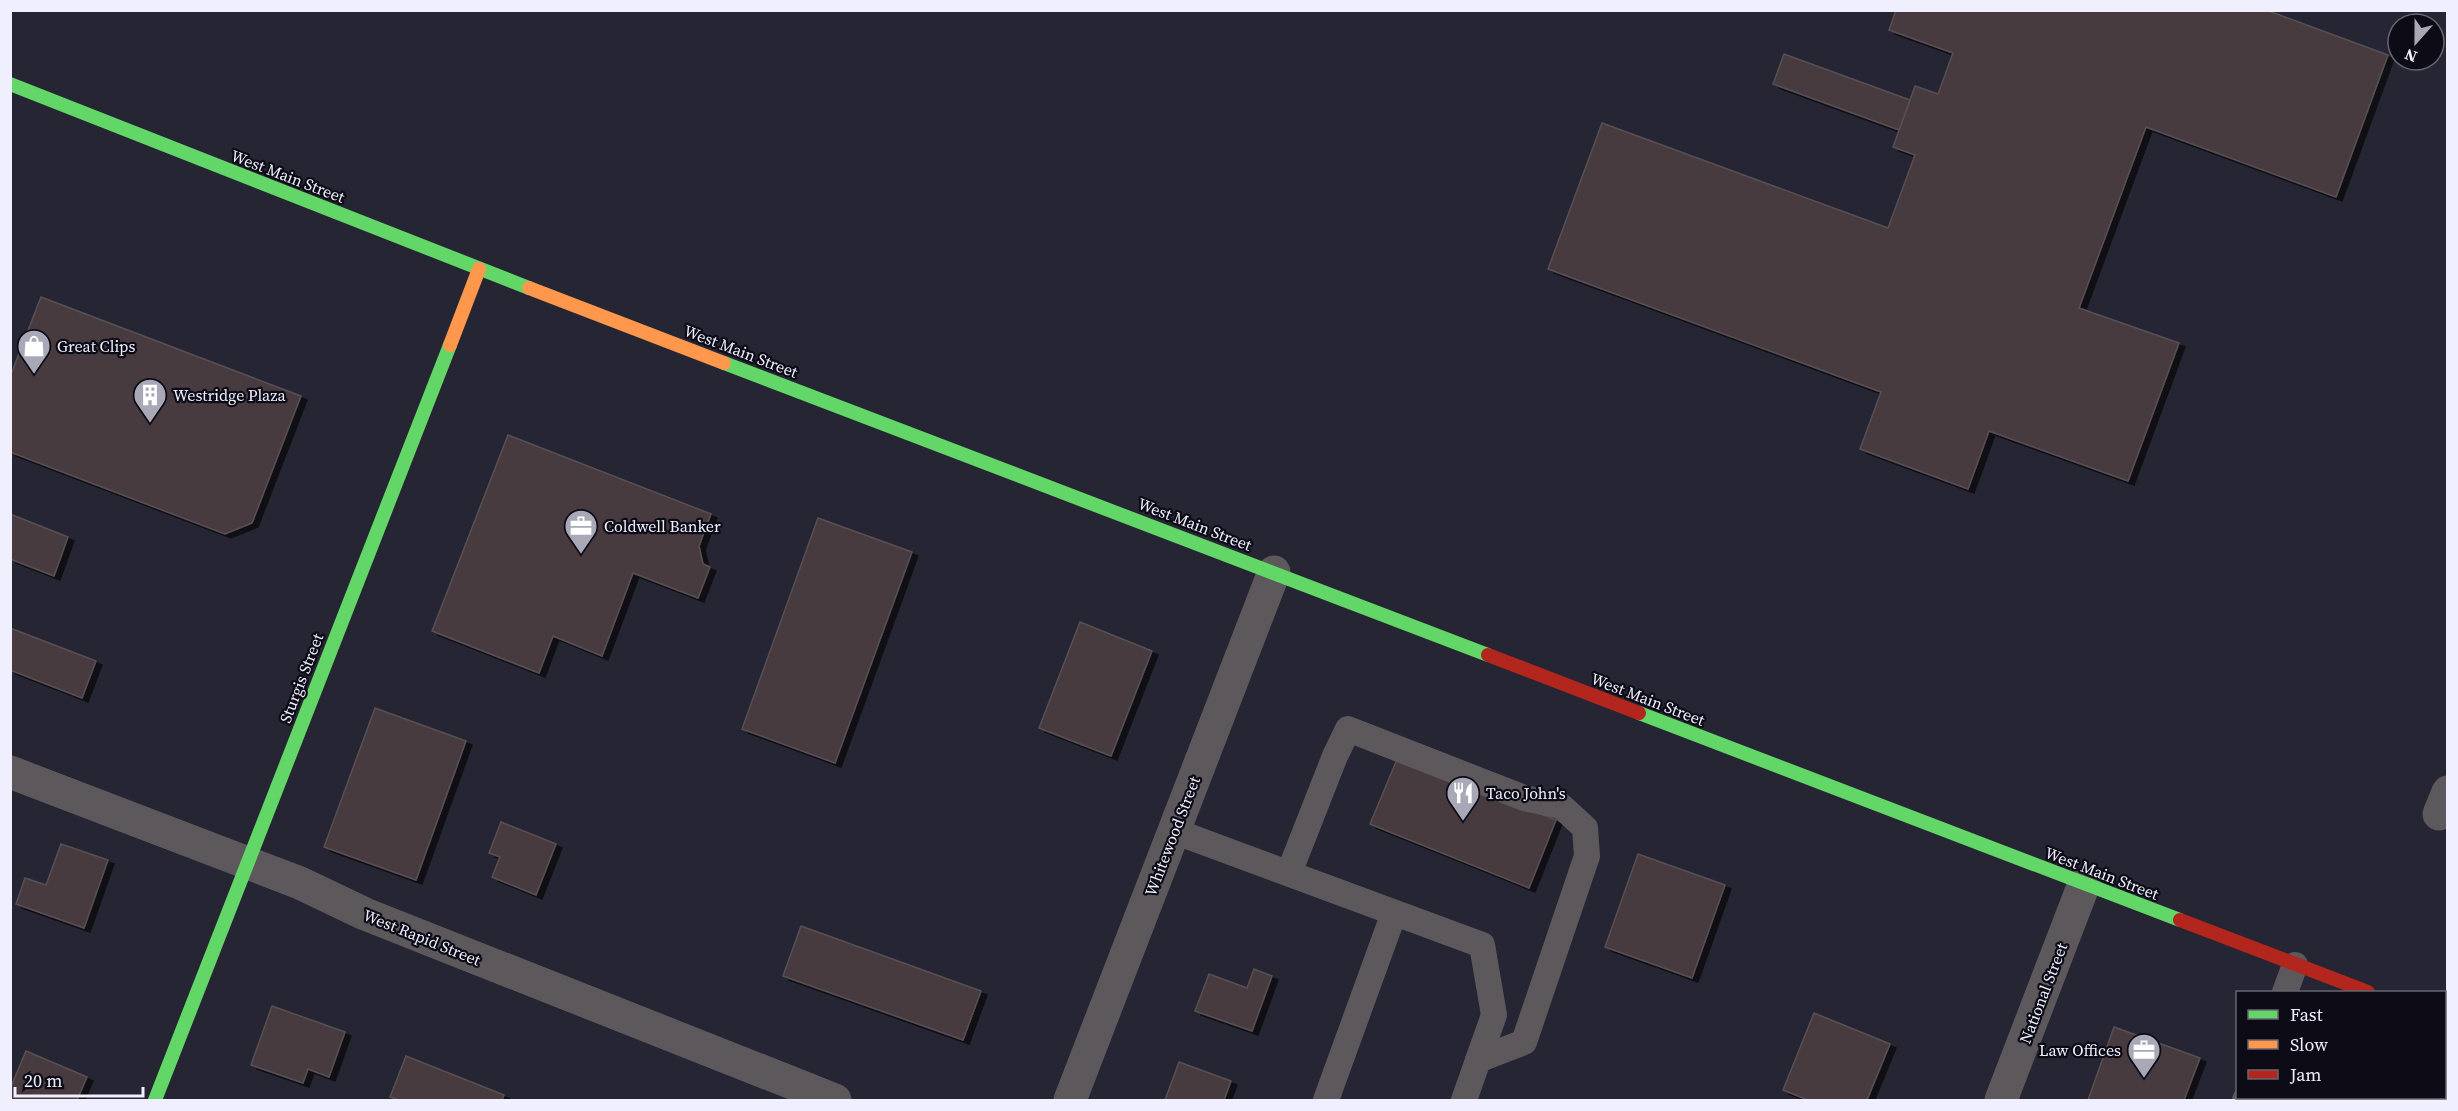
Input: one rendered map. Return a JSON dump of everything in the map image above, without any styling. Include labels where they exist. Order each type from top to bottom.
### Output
[{"type":"main road","name":"West Main Street","points":[[10,84],[478,268],[2363,991]]},
{"type":"main road","name":"Sturgis Street","points":[[155,1101],[478,268]]},
{"type":"street","name":"Whitewood Street","points":[[1070,1101],[1274,572]]},
{"type":"street","name":"West Rapid Street","points":[[10,772],[300,883],[365,914],[835,1101]]},
{"type":"street","name":"National Street","points":[[2001,1101],[2084,884]]},
{"type":"lane","points":[[1289,873],[1348,729],[1524,798],[1561,806],[1584,828],[1587,856],[1524,1042],[1478,1060]]},
{"type":"lane","points":[[1174,831],[1482,945],[1494,1015],[1464,1101]]},
{"type":"lane","points":[[1326,1101],[1394,913]]},
{"type":"lane","points":[[2286,991],[2295,965]]},
{"type":"building","points":[[1896,10],[2266,10],[2386,54],[2386,60],[2336,197],[2146,127],[2079,308],[2179,343],[2128,481],[1989,431],[1968,489],[1860,449],[1881,392],[1548,269],[1602,123],[1888,228],[1915,155],[1893,147],[1915,86],[1938,94],[1953,53],[1889,30]]},
{"type":"building","points":[[1784,54],[1910,100],[1899,130],[1773,84]]},
{"type":"building","name":"Westridge Plaza","points":[[41,297],[301,396],[252,523],[225,534],[10,452],[10,377]]},
{"type":"building","name":"Coldwell Banker","points":[[508,435],[711,514],[699,546],[703,564],[710,567],[698,598],[633,573],[602,656],[553,636],[539,673],[432,631]]},
{"type":"building","points":[[10,514],[68,537],[54,576],[10,559]]},
{"type":"building","points":[[818,518],[912,552],[835,763],[742,729]]},
{"type":"building","points":[[1080,622],[1152,651],[1111,756],[1039,728]]},
{"type":"building","points":[[10,628],[96,661],[82,698],[10,670]]},
{"type":"building","points":[[375,708],[466,741],[416,880],[324,847]]},
{"type":"building","name":"Taco John's","points":[[1398,757],[1556,820],[1529,888],[1370,824]]},
{"type":"building","points":[[501,822],[556,844],[536,895],[492,877],[500,857],[489,853]]},
{"type":"building","points":[[61,844],[108,860],[84,928],[16,904],[25,878],[46,885]]},
{"type":"building","points":[[1638,854],[1725,885],[1692,978],[1605,947]]},
{"type":"building","points":[[801,926],[981,991],[963,1040],[783,976]]},
{"type":"building","points":[[1254,969],[1272,976],[1252,1031],[1195,1011],[1209,974],[1247,988]]},
{"type":"building","points":[[272,1006],[345,1032],[329,1077],[308,1069],[303,1083],[251,1065]]},
{"type":"building","points":[[1814,1013],[1890,1044],[1867,1100],[1808,1100],[1783,1090]]},
{"type":"building","name":"Law Offices","points":[[2114,1027],[2200,1058],[2184,1100],[2088,1100]]},
{"type":"building","points":[[26,1051],[87,1077],[77,1100],[10,1100],[10,1089]]},
{"type":"building","points":[[406,1056],[504,1095],[502,1100],[399,1100],[390,1097]]},
{"type":"building","points":[[1179,1062],[1231,1081],[1224,1100],[1165,1100]]},
{"type":"traffic: fast","points":[[10,84],[529,288]]},
{"type":"traffic: fast","points":[[155,1100],[450,345]]},
{"type":"traffic: fast","points":[[724,363],[1488,655]]},
{"type":"traffic: fast","points":[[1639,713],[2180,920]]},
{"type":"traffic: slow","points":[[450,345],[479,269]]},
{"type":"traffic: slow","points":[[529,288],[724,363]]},
{"type":"traffic: jam","points":[[1488,655],[1639,713]]},
{"type":"traffic: jam","points":[[2180,920],[2365,991]]},
{"type":"place","name":"Great Clips","points":[[34,375]]},
{"type":"place","name":"Westridge Plaza","points":[[150,424]]},
{"type":"place","name":"Coldwell Banker","points":[[581,555]]},
{"type":"place","name":"Taco John's","points":[[1463,822]]},
{"type":"place","name":"Law Offices","points":[[2144,1079]]}]
